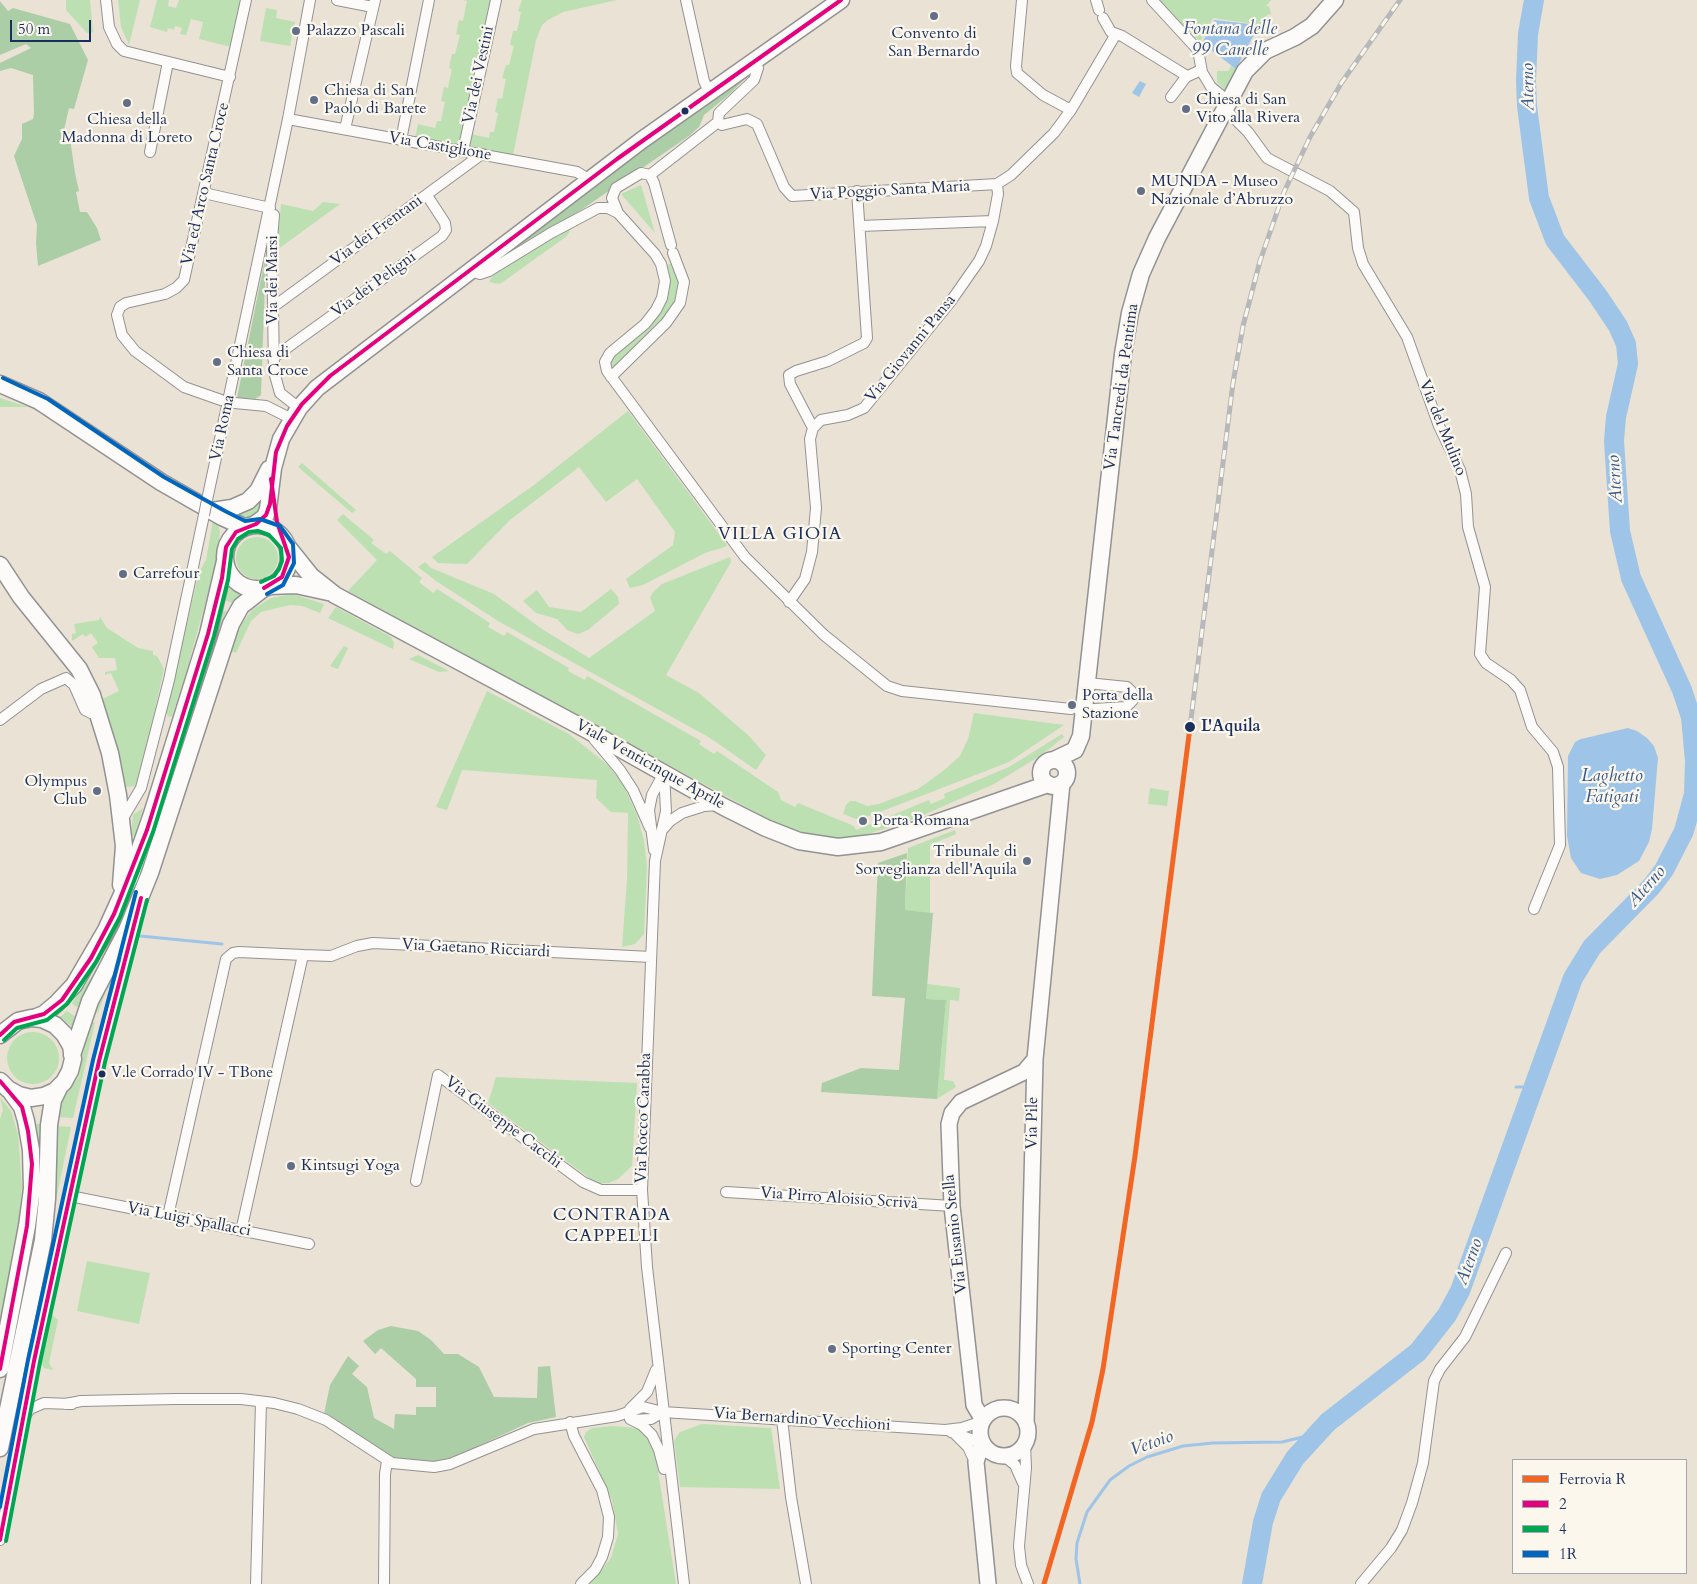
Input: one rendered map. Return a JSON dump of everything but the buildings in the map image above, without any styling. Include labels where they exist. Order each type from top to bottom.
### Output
[{"type":"main road","points":[[208,509],[235,507],[254,496],[263,482],[295,413],[330,376],[709,92],[841,0]]},
{"type":"main road","name":"Via Tancredi da Pentima","points":[[1056,781],[1081,752],[1082,731],[1076,710],[1087,683],[1123,354],[1134,298],[1141,274],[1226,101],[1243,75],[1254,60],[1268,48],[1296,37],[1308,29],[1335,0]]},
{"type":"main road","points":[[0,384],[45,404],[161,482],[208,509],[249,526],[268,527],[285,542]]},
{"type":"main road","points":[[0,390],[22,393]]},
{"type":"main road","points":[[0,1035],[7,1023],[34,1018],[50,1010],[66,994],[91,958],[114,914],[130,877],[152,814],[210,626],[228,543],[233,535],[267,513],[277,451]]},
{"type":"main road","points":[[0,1448],[44,1233],[48,1199],[49,1125],[53,1100],[70,1071],[72,1055],[90,1001],[127,930],[142,894],[231,624],[246,601],[278,581],[285,572],[289,557],[272,486]]},
{"type":"main road","name":"Viale Venticinque Aprile","points":[[285,542],[311,576],[335,595],[586,730],[721,806],[788,838],[812,844],[838,847],[861,846],[888,840],[1056,781]]},
{"type":"main road","points":[[225,561],[228,571],[239,583],[254,589],[267,587]]},
{"type":"main road","points":[[0,565],[26,604],[79,670],[98,712],[113,765],[122,820],[124,864],[120,892],[114,914]]},
{"type":"main road","name":"Viale Venticinque Aprile","points":[[267,587],[296,585],[335,595]]},
{"type":"main road","name":"Viale Venticinque Aprile","points":[[982,806],[1015,788],[1048,764],[1075,750],[1082,731]]},
{"type":"main road","points":[[1048,764],[1064,765],[1056,781],[1042,779],[1048,764]]},
{"type":"main road","points":[[34,1018],[47,1020],[58,1027],[69,1042],[72,1055]]},
{"type":"main road","points":[[6,1086],[23,1097],[36,1098],[48,1095],[59,1088]]},
{"type":"main road","points":[[0,1369],[28,1226],[32,1189],[32,1164],[28,1131],[22,1108],[6,1086]]},
{"type":"street","points":[[106,0],[107,17],[116,42],[126,52],[230,77]]},
{"type":"street","name":"Via ed Arco Santa Croce","points":[[221,400],[184,387],[140,356],[125,341],[117,319],[118,312],[123,304],[165,294],[182,283],[204,193],[246,0]]},
{"type":"street","name":"Via Roma","points":[[122,820],[141,788],[169,680],[208,509],[288,119],[310,0]]},
{"type":"street","points":[[337,0],[374,4],[345,129]]},
{"type":"street","points":[[402,140],[429,0]]},
{"type":"street","name":"Via dei Vestini","points":[[463,151],[496,0]]},
{"type":"street","points":[[686,0],[704,81],[709,92]]},
{"type":"street","points":[[1022,0],[1017,73],[1043,95],[1071,110]]},
{"type":"street","points":[[1152,0],[1200,53],[1201,70],[1186,76],[1171,97]]},
{"type":"street","points":[[1099,9],[1109,30],[1186,76]]},
{"type":"street","points":[[997,184],[1011,176],[1049,139],[1071,110],[1116,34]]},
{"type":"street","points":[[650,175],[718,122],[719,113],[754,80],[758,68],[754,61]]},
{"type":"street","points":[[150,152],[168,62]]},
{"type":"street","name":"Via del Mulino","points":[[1201,70],[1267,158],[1327,189],[1354,212],[1358,248],[1363,264],[1407,337],[1439,426],[1460,470],[1466,494],[1468,527],[1485,588],[1479,650],[1486,663],[1512,680],[1520,690],[1534,731],[1553,752],[1558,763],[1560,845],[1534,910]]},
{"type":"street","name":"Via Poggio Santa Maria","points":[[718,122],[722,125],[747,118],[757,124],[784,187],[792,196],[997,184]]},
{"type":"street","name":"Via Castiglione","points":[[288,119],[577,172],[590,180]]},
{"type":"street","name":"Via dei Frentani","points":[[273,307],[431,195],[482,154]]},
{"type":"street","points":[[650,175],[641,173],[616,188],[612,198],[618,213],[657,257],[665,281],[662,298],[645,324],[606,358],[606,367],[611,377],[740,552],[824,635],[890,688],[1076,710],[1126,707],[1134,699],[1132,692],[1127,687],[1087,683]]},
{"type":"street","points":[[611,377],[666,323],[680,303],[684,282],[650,175]]},
{"type":"street","name":"Via Giovanni Pansa","points":[[813,428],[821,420],[848,415],[866,405],[919,342],[983,254],[993,221],[998,194],[997,184]]},
{"type":"street","points":[[789,602],[804,578],[812,552],[816,508],[810,443],[813,428],[788,377],[794,371],[828,361],[866,340],[858,191]]},
{"type":"street","points":[[204,193],[270,205]]},
{"type":"street","name":"Via dei Peligni","points":[[273,358],[444,234],[446,228],[444,220],[431,195]]},
{"type":"street","name":"Via dei Marsi","points":[[270,205],[274,208],[273,358],[275,381]]},
{"type":"street","points":[[471,271],[477,274],[489,271],[594,210],[604,208],[618,213]]},
{"type":"street","points":[[860,226],[993,221]]},
{"type":"street","points":[[657,257],[660,244],[666,243],[672,249]]},
{"type":"street","points":[[657,257],[668,260],[672,249]]},
{"type":"street","points":[[275,381],[295,413]]},
{"type":"street","points":[[261,405],[270,402],[274,397],[275,381]]},
{"type":"street","points":[[235,403],[261,405],[295,413]]},
{"type":"street","points":[[0,720],[41,689],[66,678],[72,681],[86,711],[91,713],[98,712]]},
{"type":"street","name":"Via Rocco Carabba","points":[[586,730],[628,780],[650,828]]},
{"type":"street","name":"Via Rocco Carabba","points":[[664,773],[652,798],[650,828],[655,861],[642,1190],[647,1267],[657,1362],[684,1584]]},
{"type":"street","name":"Via Rocco Carabba","points":[[655,861],[666,804],[664,773]]},
{"type":"street","name":"Via Pile","points":[[1026,1423],[1035,1059],[1057,823],[1056,781]]},
{"type":"street","points":[[662,832],[670,821],[682,813],[704,806],[721,806]]},
{"type":"street","points":[[0,1540],[30,1382],[99,1061],[142,894]]},
{"type":"street","name":"Via Gaetano Ricciardi","points":[[168,1216],[226,959],[231,954],[239,952],[334,955],[357,946],[373,943],[651,957]]},
{"type":"street","points":[[241,1231],[303,955]]},
{"type":"street","name":"Via Eusanio Stella","points":[[983,1420],[974,1402],[952,1206],[948,1130],[952,1112],[967,1098],[1027,1070],[1035,1059]]},
{"type":"street","name":"Via Giuseppe Cacchi","points":[[416,1181],[438,1075],[583,1182],[601,1190],[642,1190]]},
{"type":"street","points":[[1009,1080],[1017,1078],[1026,1080],[1034,1096]]},
{"type":"street","name":"Via Pirro Aloisio Scrivà","points":[[726,1192],[952,1206]]},
{"type":"street","name":"Via Luigi Spallacci","points":[[70,1196],[308,1244]]},
{"type":"street","points":[[1362,1584],[1391,1548],[1402,1530],[1423,1463],[1434,1381],[1440,1369],[1465,1337],[1506,1253]]},
{"type":"street","points":[[657,1362],[647,1392],[624,1416],[642,1425],[655,1440],[672,1488]]},
{"type":"street","points":[[30,1382],[36,1394],[47,1402]]},
{"type":"street","points":[[24,1416],[30,1409],[47,1402],[66,1404],[82,1401],[241,1399],[287,1406],[320,1417],[387,1461],[385,1474],[384,1584]]},
{"type":"street","points":[[256,1584],[261,1402]]},
{"type":"street","points":[[974,1402],[968,1422],[953,1431],[968,1447],[976,1464],[988,1584]]},
{"type":"street","name":"Via Bernardino Vecchioni","points":[[387,1461],[401,1465],[442,1467],[528,1431],[570,1422],[624,1416],[647,1408],[663,1412],[953,1431],[982,1443]]},
{"type":"street","points":[[976,1464],[982,1443],[980,1432],[983,1420],[994,1410],[1005,1408],[1016,1412],[1026,1423],[1028,1433],[1025,1443],[1026,1468],[1019,1546],[1028,1584]]},
{"type":"street","points":[[782,1419],[788,1475],[806,1584]]},
{"type":"street","name":"Via Bernardino Vecchioni","points":[[953,1431],[983,1420]]},
{"type":"street","points":[[570,1422],[574,1436],[602,1490],[609,1517],[608,1537],[602,1557],[595,1570],[581,1584]]},
{"type":"street","points":[[982,1443],[989,1451],[1017,1467],[1024,1487]]},
{"type":"street","points":[[980,1489],[986,1464],[1000,1456],[1016,1453],[1025,1443]]},
{"type":"green space","points":[[66,0],[90,0],[93,32],[87,33],[66,10]]},
{"type":"green space","points":[[118,0],[140,0],[129,45],[121,27]]},
{"type":"green space","points":[[157,0],[169,0],[168,6],[176,8],[179,0],[242,0],[231,47],[199,39],[203,22],[191,19],[186,35],[180,34],[182,28],[175,26],[174,30],[168,28],[167,32],[150,27]]},
{"type":"green space","points":[[463,0],[493,0],[460,146],[415,138],[418,124],[435,128],[437,121],[441,121],[445,102],[441,101],[444,87],[448,88],[452,69],[449,68],[452,54],[455,54],[460,35],[456,34],[459,20],[463,21],[467,1]]},
{"type":"green space","points":[[522,0],[617,0],[563,12],[542,25],[536,40],[513,155],[469,148],[471,134],[489,138],[490,132],[494,132],[498,113],[495,112],[498,98],[502,99],[506,79],[502,78],[506,65],[509,65],[514,46],[510,45],[513,31],[517,31],[521,12],[518,11]]},
{"type":"green space","points":[[1159,0],[1271,0],[1266,6],[1269,6],[1271,14],[1267,15],[1262,25],[1213,18],[1200,42]]},
{"type":"green space","points":[[0,1],[8,11],[13,8],[70,24],[88,60],[74,109],[69,108],[64,130],[69,132],[79,191],[76,192],[80,212],[87,212],[97,228],[101,240],[38,266],[37,225],[14,156],[22,139],[22,124],[33,119],[33,75],[11,68],[0,71],[0,63],[31,48],[26,44],[0,55]]},
{"type":"green space","points":[[266,8],[277,10],[276,18],[295,22],[290,46],[260,41]]},
{"type":"green space","points":[[1232,65],[1238,71],[1227,92],[1217,82],[1217,71],[1228,71]]},
{"type":"green space","points":[[748,75],[731,93],[704,115],[699,127],[689,136],[581,210],[481,271],[626,160]]},
{"type":"green space","points":[[641,185],[655,233],[621,194]]},
{"type":"green space","points":[[323,202],[340,204],[277,250],[281,204],[313,211]]},
{"type":"green space","points":[[572,227],[567,236],[500,284],[489,282],[494,273]]},
{"type":"green space","points":[[266,254],[261,395],[255,399],[237,398]]},
{"type":"green space","points":[[671,263],[676,270],[680,287],[675,303],[663,321],[617,365],[611,367],[609,357],[656,314],[667,265]]},
{"type":"green space","points":[[0,398],[28,407],[0,407]]},
{"type":"green space","points":[[628,411],[727,545],[725,547],[705,553],[643,585],[630,588],[626,579],[673,545],[675,532],[637,479],[606,502],[579,467],[510,520],[467,564],[438,563],[432,557],[534,485]]},
{"type":"green space","points":[[302,463],[356,510],[352,513],[298,467]]},
{"type":"green space","points":[[259,500],[263,502],[264,509],[248,520],[236,516],[247,512]]},
{"type":"green space","points":[[343,514],[374,540],[371,543],[386,554],[390,551],[422,578],[419,582],[433,593],[437,589],[490,623],[488,627],[504,636],[507,632],[569,668],[568,671],[585,680],[587,676],[701,741],[699,744],[714,754],[717,751],[778,792],[781,800],[795,807],[798,803],[854,826],[856,830],[929,800],[931,804],[945,798],[944,794],[1009,767],[1062,734],[1064,737],[1040,756],[994,784],[912,820],[858,837],[830,838],[804,833],[776,823],[348,591],[377,560],[337,520]]},
{"type":"green space","points":[[213,520],[218,525],[220,531],[216,564],[184,680],[172,716],[169,717],[166,713],[199,572],[206,560]]},
{"type":"green space","points":[[261,537],[269,540],[275,546],[278,558],[275,570],[269,576],[253,579],[245,576],[239,570],[236,554],[239,546],[245,540]]},
{"type":"green space","points":[[730,557],[731,562],[666,675],[699,693],[748,735],[766,755],[756,770],[710,738],[498,621],[436,581],[418,567],[425,562],[431,568],[494,594],[542,629],[589,658],[655,611],[650,598],[653,592],[662,584]]},
{"type":"green space","points":[[228,586],[243,594],[234,604],[225,600]]},
{"type":"green space","points":[[611,589],[618,597],[619,604],[588,630],[578,634],[567,630],[557,619],[536,613],[523,601],[537,590],[549,607],[581,612]]},
{"type":"green space","points":[[293,594],[324,604],[320,613],[302,606],[290,605],[261,612],[251,621],[236,653],[231,651],[242,623],[253,609],[271,598]]},
{"type":"green space","points":[[336,607],[391,637],[394,643],[393,649],[328,618]]},
{"type":"green space","points":[[222,610],[229,612],[212,650],[211,649]]},
{"type":"green space","points":[[100,617],[107,628],[138,648],[153,651],[153,655],[157,656],[164,669],[138,786],[126,787],[102,699],[119,691],[111,673],[105,675],[105,672],[117,670],[115,658],[99,658],[92,647],[98,643],[91,633],[85,637],[83,634],[72,641],[72,634],[76,633],[74,624],[99,620]]},
{"type":"green space","points":[[344,646],[348,648],[338,669],[330,666]]},
{"type":"green space","points":[[418,655],[449,671],[439,672],[409,659]]},
{"type":"green space","points":[[487,691],[569,734],[608,765],[623,784],[637,815],[644,840],[647,867],[644,934],[635,944],[622,947],[627,880],[628,813],[611,812],[596,798],[597,780],[462,770],[447,810],[436,807]]},
{"type":"green space","points":[[974,713],[1064,725],[1009,762],[859,820],[843,814],[846,805],[850,801],[867,806],[879,804],[918,789],[943,771],[960,756],[968,739]]},
{"type":"green space","points":[[1150,788],[1169,791],[1167,806],[1148,804]]},
{"type":"green space","points":[[143,808],[134,836],[131,837],[133,815]]},
{"type":"green space","points":[[955,830],[956,834],[930,845],[930,913],[905,910],[908,848]]},
{"type":"green space","points":[[907,853],[905,910],[933,913],[926,999],[946,1000],[937,1099],[821,1092],[822,1083],[861,1068],[899,1070],[905,998],[872,996],[878,863]]},
{"type":"green space","points":[[96,971],[98,972],[80,1008],[75,1006],[72,1003]]},
{"type":"green space","points":[[115,973],[111,988],[107,988],[98,1013],[93,1012],[113,974]]},
{"type":"green space","points":[[927,984],[960,988],[959,1001],[950,1000],[944,1080],[953,1081],[956,1087],[937,1099],[946,1000],[926,999]]},
{"type":"green space","points":[[67,1011],[76,1017],[72,1027],[60,1017]]},
{"type":"green space","points":[[90,1021],[95,1023],[73,1118],[56,1117],[61,1101],[79,1077],[82,1051]]},
{"type":"green space","points":[[28,1032],[38,1032],[52,1039],[59,1053],[59,1063],[52,1077],[38,1084],[28,1084],[18,1080],[11,1073],[7,1063],[7,1053],[11,1043],[18,1036]]},
{"type":"green space","points":[[496,1077],[637,1083],[632,1166],[618,1179],[609,1183],[598,1183],[588,1177],[488,1103]]},
{"type":"green space","points":[[0,1097],[11,1111],[18,1134],[22,1186],[18,1231],[0,1323],[0,1119],[3,1110]]},
{"type":"green space","points":[[33,1124],[41,1124],[40,1161],[37,1161]]},
{"type":"green space","points":[[55,1126],[71,1127],[55,1205],[54,1204]]},
{"type":"green space","points":[[87,1261],[150,1273],[139,1324],[77,1311]]},
{"type":"green space","points":[[51,1314],[58,1320],[49,1363],[53,1370],[44,1368],[41,1363]]},
{"type":"green space","points":[[391,1326],[418,1331],[431,1340],[444,1354],[458,1354],[479,1367],[494,1397],[537,1398],[538,1367],[550,1366],[556,1417],[528,1423],[448,1460],[435,1463],[396,1460],[324,1414],[330,1385],[348,1356],[359,1366],[352,1374],[367,1387],[374,1418],[394,1429],[395,1414],[416,1415],[416,1407],[436,1407],[436,1387],[416,1387],[416,1379],[381,1348],[375,1354],[363,1341],[378,1330]]},
{"type":"green space","points":[[702,1424],[771,1428],[780,1489],[680,1487],[674,1441],[680,1432]]},
{"type":"green space","points":[[612,1426],[638,1428],[646,1434],[655,1452],[676,1584],[590,1584],[611,1558],[618,1534],[612,1500],[584,1437],[586,1432],[592,1428]]},
{"type":"water","name":"Fontana delle 99 Canelle","points":[[1214,20],[1259,25],[1236,69],[1202,43]]},
{"type":"water","points":[[1140,81],[1146,84],[1139,97],[1132,93]]},
{"type":"water","name":"Laghetto Fatigati","points":[[1628,728],[1637,731],[1647,738],[1654,746],[1658,758],[1652,829],[1649,842],[1639,861],[1617,875],[1600,879],[1581,873],[1571,858],[1567,836],[1568,756],[1575,742],[1581,739]]},
{"type":"waterway","name":"Aterno","points":[[1252,1584],[1263,1522],[1271,1497],[1295,1458],[1328,1422],[1418,1352],[1447,1315],[1460,1291],[1573,978],[1592,947],[1651,887],[1664,870],[1684,831],[1694,794],[1695,761],[1691,717],[1682,690],[1631,578],[1620,531],[1614,441],[1616,417],[1628,364],[1626,344],[1618,326],[1598,296],[1555,240],[1539,198],[1527,106],[1526,81],[1528,34],[1534,0]]},
{"type":"waterway","points":[[140,936],[222,944]]},
{"type":"waterway","points":[[1516,1087],[1528,1087],[1536,1083]]},
{"type":"waterway","name":"Vetoio","points":[[1080,1584],[1076,1559],[1077,1543],[1087,1512],[1110,1480],[1129,1466],[1147,1457],[1183,1446],[1213,1443],[1282,1442],[1319,1431]]},
{"type":"railway","points":[[1190,727],[1233,383],[1243,326],[1260,261],[1284,192],[1310,137],[1342,82],[1400,0]]},
{"type":"rail line","name":"R","points":[[1044,1584],[1092,1422],[1103,1369],[1135,1156],[1190,727]]},
{"type":"transit line","name":"2","points":[[0,1035],[14,1022],[44,1014],[62,1000],[91,958],[114,914],[147,830],[208,634],[222,578],[226,547],[236,532],[256,524],[266,515],[270,504],[276,452],[287,426],[302,404],[330,376],[617,159],[841,0]]},
{"type":"transit line","name":"1R","points":[[3,378],[48,399],[164,477],[225,511],[245,521],[260,519],[280,526],[293,544],[294,563],[283,585],[267,594]]},
{"type":"transit line","name":"2","points":[[264,588],[282,577],[289,557],[277,522],[271,479]]},
{"type":"transit line","name":"4","points":[[4,1040],[17,1028],[47,1020],[67,1004],[96,962],[120,917],[153,832],[214,636],[228,580],[232,549],[238,539],[249,532],[258,531],[269,535],[281,548],[282,561],[279,569],[274,576],[261,582]]},
{"type":"transit line","name":"1R","points":[[0,1507],[28,1360],[93,1060],[136,892]]},
{"type":"transit line","name":"2","points":[[0,1540],[34,1361],[99,1061],[141,898]]},
{"type":"transit line","name":"4","points":[[6,1541],[40,1362],[105,1062],[147,900]]},
{"type":"transit line","name":"2","points":[[0,1081],[22,1107],[28,1131],[32,1164],[27,1226],[0,1369]]},
{"type":"place","name":"Convento di San Bernardo","points":[[934,16]]},
{"type":"place","name":"Palazzo Pascali","points":[[296,31]]},
{"type":"place","name":"Chiesa di San Paolo di Barete","points":[[314,100]]},
{"type":"place","name":"Chiesa della Madonna di Loreto","points":[[127,103]]},
{"type":"place","name":"Chiesa di San Vito alla Rivera","points":[[1186,109]]},
{"type":"place","name":"MUNDA - Museo Nazionale d’Abruzzo","points":[[1141,191]]},
{"type":"place","name":"Chiesa di Santa Croce","points":[[217,362]]},
{"type":"place","name":"Carrefour","points":[[123,574]]},
{"type":"place","name":"Porta della Stazione","points":[[1072,705]]},
{"type":"place","name":"L'Aquila","points":[[1190,727]]},
{"type":"place","name":"Olympus Club","points":[[97,791]]},
{"type":"place","name":"Porta Romana","points":[[863,821]]},
{"type":"place","name":"Tribunale di Sorveglianza dell'Aquila","points":[[1027,861]]},
{"type":"place","name":"V.le Corrado IV - TBone","points":[[102,1074]]},
{"type":"place","name":"Kintsugi Yoga","points":[[291,1166]]},
{"type":"place","name":"Sporting Center","points":[[832,1349]]},
{"type":"district","name":"VILLA GIOIA","points":[[780,535]]},
{"type":"district","name":"CONTRADA CAPPELLI","points":[[612,1226]]}]
